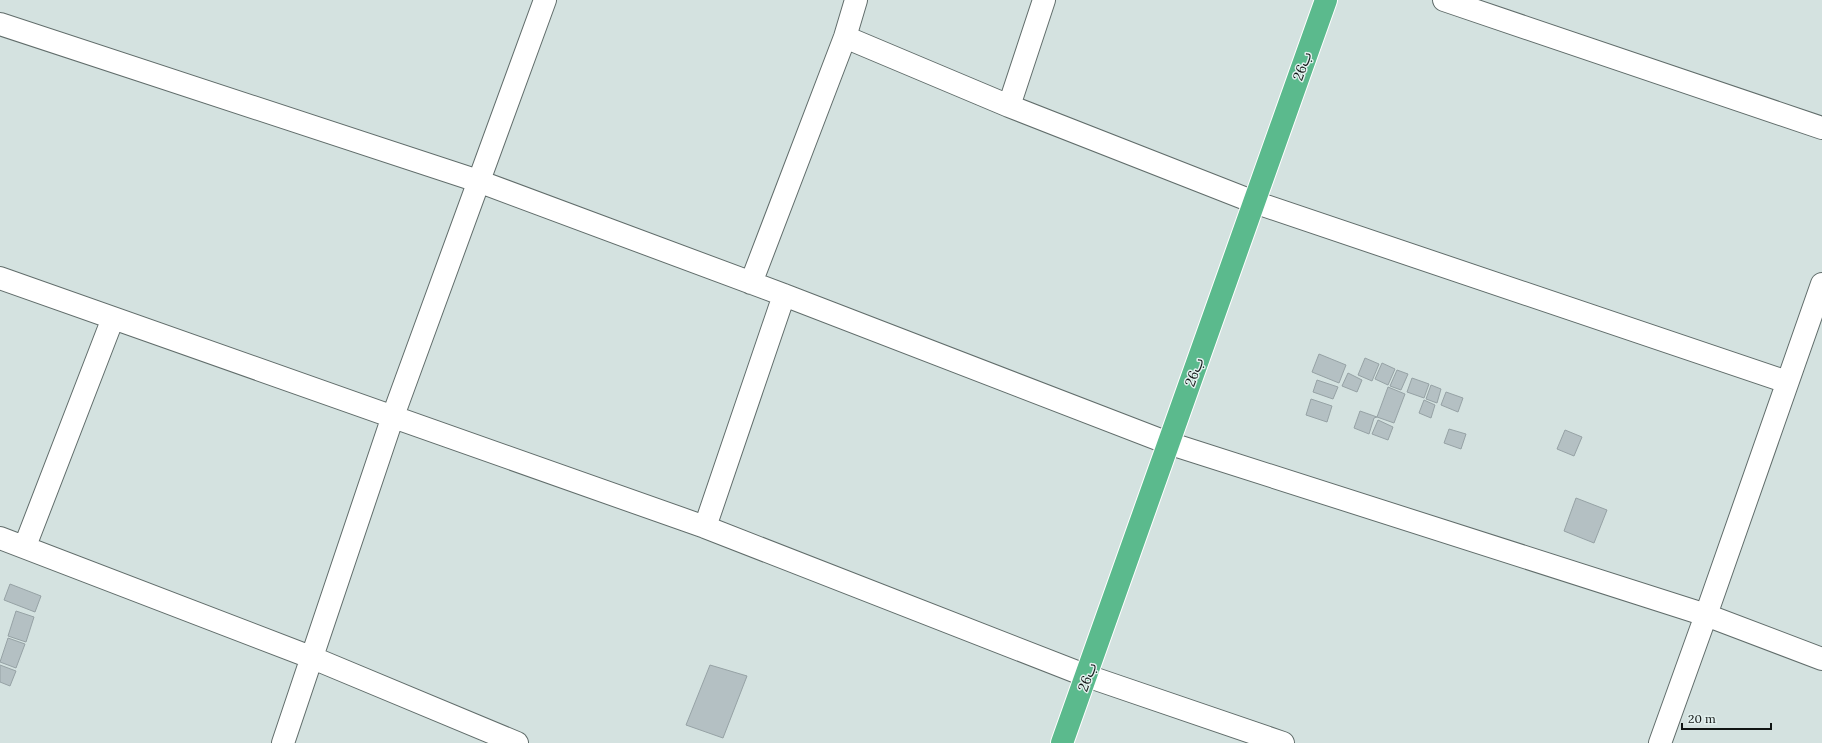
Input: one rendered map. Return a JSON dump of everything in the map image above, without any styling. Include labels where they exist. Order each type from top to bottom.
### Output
[{"type":"highway","name":"26ب","points":[[1062,743],[1326,0]]},
{"type":"street","points":[[283,743],[313,658],[393,416],[545,0]]},
{"type":"street","points":[[751,283],[844,37],[856,0]]},
{"type":"street","points":[[1009,106],[1044,0]]},
{"type":"street","points":[[1444,0],[1822,128]]},
{"type":"street","points":[[0,24],[478,181],[751,283],[1168,443],[1706,616],[1822,658]]},
{"type":"street","points":[[844,37],[1009,106],[1254,202],[1787,382]]},
{"type":"street","points":[[0,278],[705,527],[1087,676],[1283,743]]},
{"type":"street","points":[[1660,743],[1822,284]]},
{"type":"street","points":[[705,527],[784,296]]},
{"type":"street","points":[[25,546],[113,318]]},
{"type":"street","points":[[0,538],[25,546],[313,658],[518,743]]},
{"type":"building","points":[[1319,354],[1346,365],[1339,383],[1312,372]]},
{"type":"building","points":[[1365,358],[1379,364],[1372,381],[1358,375]]},
{"type":"building","points":[[1382,363],[1395,369],[1388,385],[1375,379]]},
{"type":"building","points":[[1397,370],[1408,374],[1401,390],[1390,386]]},
{"type":"building","points":[[1348,373],[1362,380],[1357,392],[1342,386]]},
{"type":"building","points":[[1412,378],[1429,384],[1424,398],[1407,392]]},
{"type":"building","points":[[1317,380],[1338,387],[1333,399],[1313,392]]},
{"type":"building","points":[[1431,385],[1441,389],[1437,403],[1426,399]]},
{"type":"building","points":[[1388,387],[1405,394],[1394,423],[1377,417]]},
{"type":"building","points":[[1446,392],[1463,398],[1458,412],[1441,405]]},
{"type":"building","points":[[1311,399],[1332,406],[1327,422],[1306,415]]},
{"type":"building","points":[[1424,400],[1435,405],[1431,418],[1419,413]]},
{"type":"building","points":[[1360,411],[1377,417],[1374,418],[1369,434],[1354,428]]},
{"type":"building","points":[[1378,420],[1393,427],[1388,440],[1372,434]]},
{"type":"building","points":[[1449,429],[1466,434],[1461,449],[1444,443]]},
{"type":"building","points":[[1565,430],[1582,437],[1574,456],[1557,449]]},
{"type":"building","points":[[1576,498],[1607,510],[1594,543],[1564,531]]},
{"type":"building","points":[[10,584],[41,596],[35,612],[4,600]]},
{"type":"building","points":[[16,611],[34,617],[26,642],[8,636]]},
{"type":"building","points":[[8,638],[25,644],[16,668],[0,662]]},
{"type":"building","points":[[0,665],[16,671],[10,686],[0,682]]},
{"type":"building","points":[[710,665],[747,676],[723,738],[686,725]]}]
